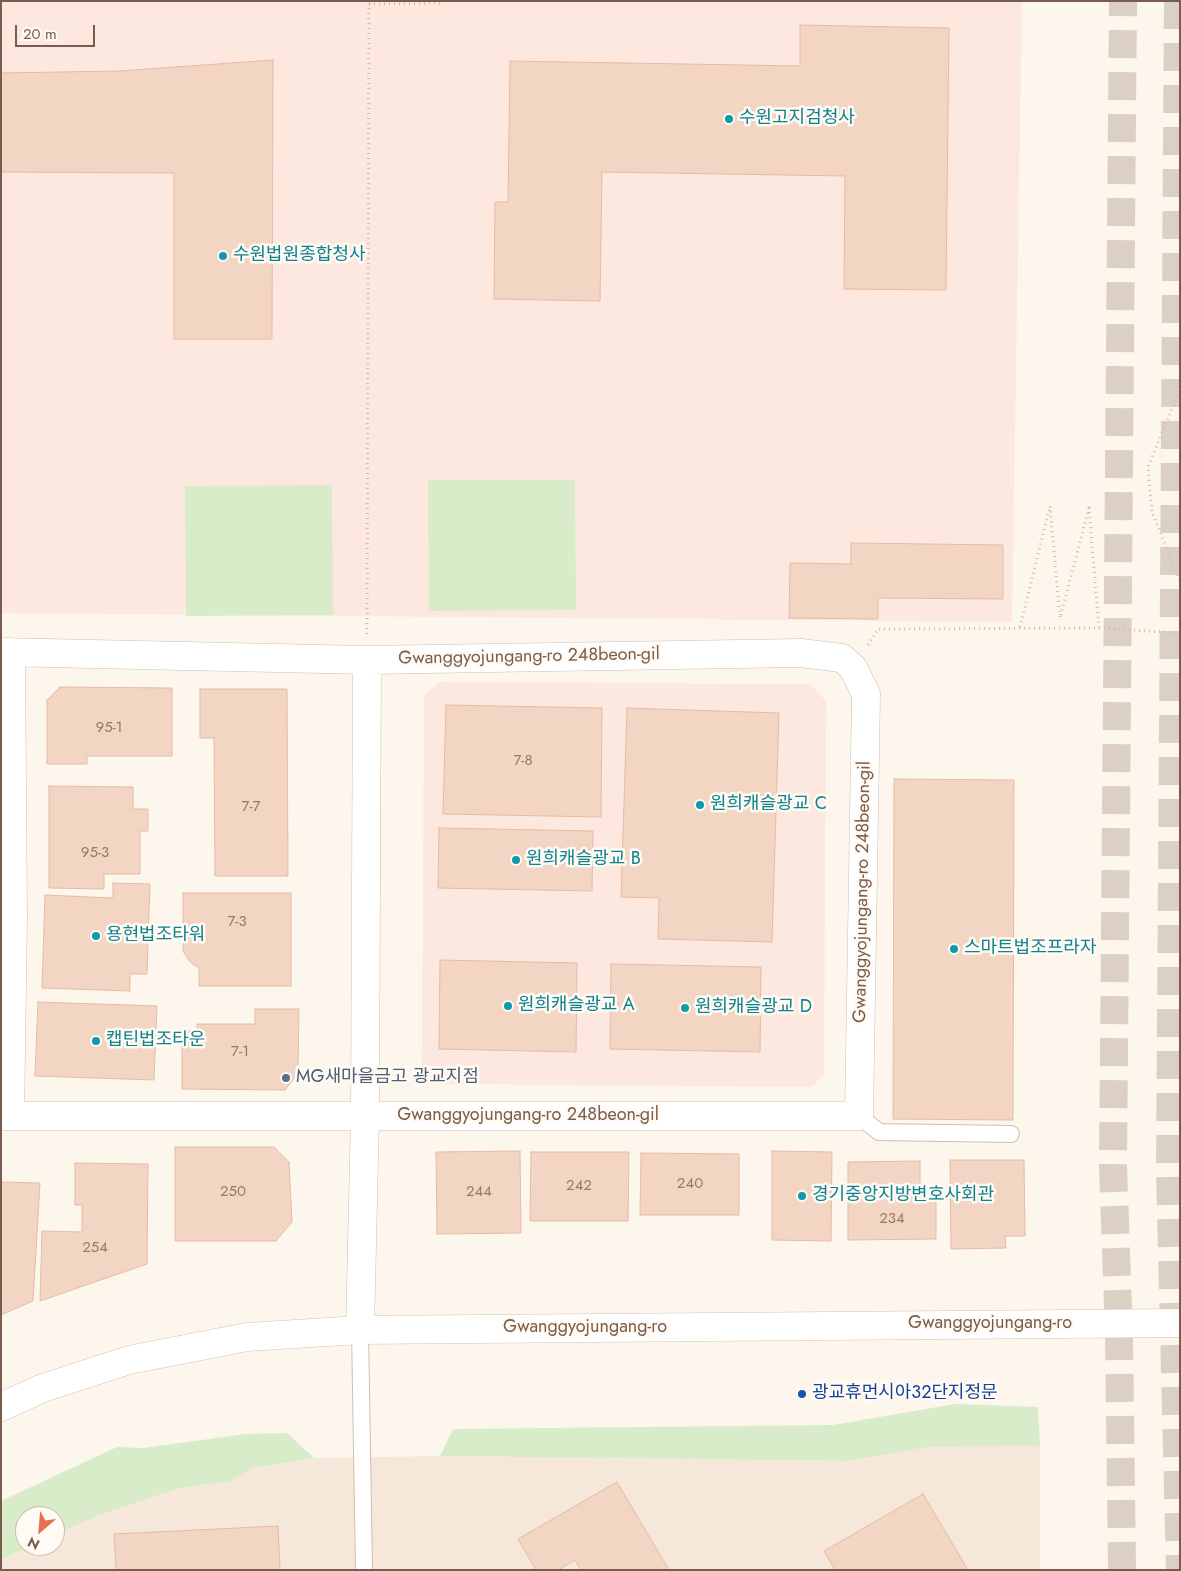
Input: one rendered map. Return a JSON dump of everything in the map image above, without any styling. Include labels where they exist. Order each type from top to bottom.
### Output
[{"type":"street","name":"Gwanggyojungang-ro 248beon-gil","points":[[6,652],[366,660],[801,653],[842,658],[853,668],[866,694],[859,1116],[6,1116],[6,652]]},
{"type":"street","points":[[360,1330],[365,1116],[366,660]]},
{"type":"street","name":"Gwanggyojungang-ro","points":[[1,1407],[43,1388],[129,1360],[246,1337],[360,1330],[1180,1322]]},
{"type":"lane","points":[[859,1116],[879,1132],[1011,1134]]},
{"type":"lane","points":[[360,1330],[364,1570]]},
{"type":"path","points":[[366,660],[369,3],[444,3]]},
{"type":"path","points":[[1180,381],[1178,394],[1148,467],[1152,512],[1180,581]]},
{"type":"path","points":[[1020,627],[1050,506],[1060,618],[1089,508],[1099,628]]},
{"type":"path","points":[[853,668],[878,629],[1099,628],[1180,633]]},
{"type":"shaded area","points":[[1,1],[1022,1],[1012,622],[1,613]]},
{"type":"shaded area","points":[[439,682],[810,684],[826,701],[824,1075],[811,1087],[436,1084],[422,1070],[424,696]]},
{"type":"shaded area","points":[[1040,1446],[1040,1570],[1,1570],[1,1560],[15,1553],[15,1556],[65,1556],[65,1530],[97,1516],[180,1488],[230,1481],[254,1468],[314,1458],[440,1456],[848,1461],[928,1447]]},
{"type":"green space","points":[[428,480],[575,480],[576,610],[429,611]]},
{"type":"green space","points":[[332,485],[333,615],[186,616],[185,486]]},
{"type":"green space","points":[[955,1404],[1038,1407],[1040,1446],[928,1447],[848,1461],[440,1456],[453,1429],[833,1425]]},
{"type":"green space","points":[[287,1433],[314,1458],[254,1468],[230,1481],[180,1488],[97,1516],[65,1530],[65,1506],[15,1506],[15,1553],[1,1560],[1,1501],[117,1447],[143,1448],[246,1434]]},
{"type":"building","name":"수원고지검청사","points":[[800,25],[949,28],[946,290],[844,289],[845,176],[602,172],[600,301],[494,299],[495,202],[508,202],[510,61],[800,66]]},
{"type":"building","name":"수원법원종합청사","points":[[273,60],[272,339],[174,339],[174,173],[1,172],[1,73],[120,71]]},
{"type":"building","points":[[851,543],[1003,545],[1003,599],[878,598],[878,619],[789,618],[790,563],[851,564]]},
{"type":"building","points":[[60,687],[172,688],[172,756],[87,756],[87,764],[47,764],[47,700]]},
{"type":"building","points":[[200,689],[287,689],[288,876],[215,876],[214,738],[200,738]]},
{"type":"building","points":[[446,705],[602,708],[601,817],[443,814]]},
{"type":"building","name":"원희캐슬광교 C","points":[[627,708],[779,713],[772,942],[658,939],[659,898],[621,897]]},
{"type":"building","name":"스마트법조프라자","points":[[894,779],[1014,780],[1013,1120],[893,1119]]},
{"type":"building","points":[[49,786],[133,787],[133,809],[148,809],[148,831],[140,831],[140,874],[104,874],[104,889],[49,888]]},
{"type":"building","name":"원희캐슬광교 B","points":[[439,828],[593,831],[592,891],[438,888]]},
{"type":"building","name":"용현법조타워","points":[[113,883],[150,884],[147,974],[130,974],[130,991],[42,988],[45,895],[113,898]]},
{"type":"building","points":[[183,893],[291,893],[291,986],[199,986],[199,968],[190,962],[183,951]]},
{"type":"building","name":"원희캐슬광교 A","points":[[440,960],[577,963],[576,1052],[439,1049]]},
{"type":"building","name":"원희캐슬광교 D","points":[[611,964],[761,967],[760,1052],[610,1049]]},
{"type":"building","name":"캡틴법조타운","points":[[38,1002],[157,1006],[154,1080],[35,1076]]},
{"type":"building","points":[[255,1009],[299,1009],[298,1073],[285,1090],[182,1089],[182,1031],[197,1031],[197,1024],[255,1024]]},
{"type":"building","points":[[175,1147],[274,1147],[289,1162],[292,1222],[276,1241],[175,1241]]},
{"type":"building","points":[[520,1151],[521,1233],[437,1234],[436,1152]]},
{"type":"building","name":"경기중앙지방변호사회관","points":[[772,1151],[832,1152],[831,1241],[772,1240]]},
{"type":"building","points":[[531,1152],[629,1152],[628,1221],[530,1221]]},
{"type":"building","points":[[641,1153],[739,1154],[739,1215],[640,1215]]},
{"type":"building","points":[[950,1160],[1024,1160],[1025,1236],[1005,1236],[1006,1248],[951,1249]]},
{"type":"building","points":[[920,1161],[920,1198],[936,1198],[936,1239],[848,1240],[848,1162]]},
{"type":"building","points":[[75,1163],[148,1164],[147,1264],[40,1301],[42,1231],[82,1232],[82,1205],[75,1205]]},
{"type":"building","points":[[1,1182],[40,1183],[33,1301],[1,1315]]},
{"type":"building","points":[[617,1482],[669,1570],[581,1570],[575,1560],[558,1570],[536,1570],[518,1539]]},
{"type":"building","points":[[923,1494],[968,1570],[835,1570],[824,1551]]},
{"type":"building","points":[[278,1526],[280,1570],[116,1570],[114,1534]]},
{"type":"tunnel","points":[[1122,1570],[1119,1336],[1113,1166],[1123,1]]},
{"type":"tunnel","points":[[1178,1],[1170,1171],[1180,1570]]},
{"type":"place","name":"수원고지검청사","points":[[729,119]]},
{"type":"place","name":"수원법원종합청사","points":[[223,256]]},
{"type":"place","name":"원희캐슬광교 C","points":[[700,805]]},
{"type":"place","name":"원희캐슬광교 B","points":[[516,860]]},
{"type":"place","name":"용현법조타워","points":[[96,936]]},
{"type":"place","name":"스마트법조프라자","points":[[954,949]]},
{"type":"place","name":"원희캐슬광교 A","points":[[508,1006]]},
{"type":"place","name":"원희캐슬광교 D","points":[[685,1008]]},
{"type":"place","name":"캡틴법조타운","points":[[96,1041]]},
{"type":"place","name":"MG새마을금고 광교지점","points":[[286,1078]]},
{"type":"place","name":"경기중앙지방변호사회관","points":[[802,1196]]},
{"type":"place","name":"광교휴먼시아32단지정문","points":[[802,1394]]}]
